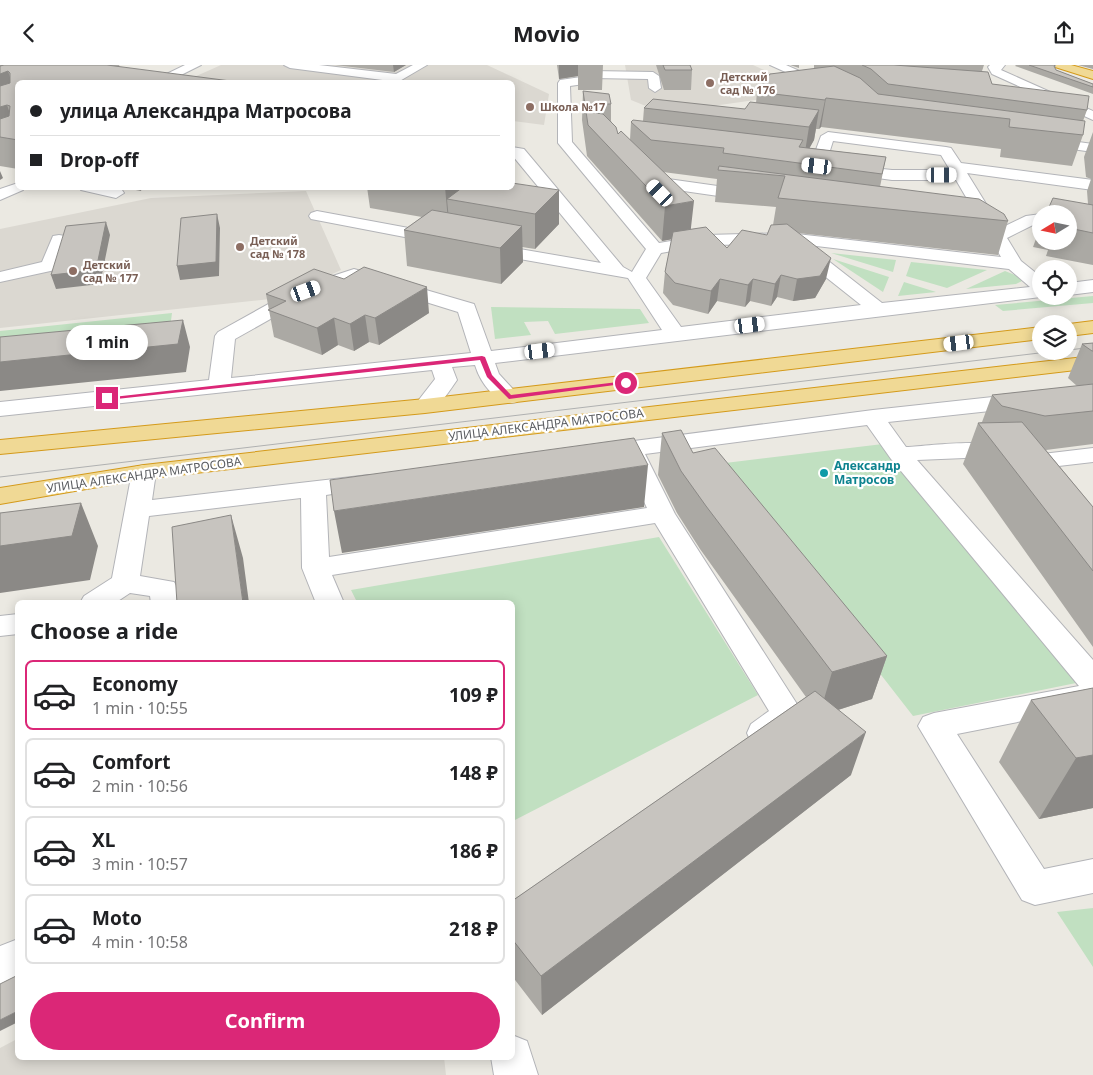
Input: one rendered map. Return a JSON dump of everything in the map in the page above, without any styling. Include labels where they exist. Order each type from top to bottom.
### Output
[{"type":"highway","points":[[1059,69],[1093,75]]},
{"type":"highway","points":[[1077,329],[1093,327]]},
{"type":"highway","points":[[0,447],[425,407],[1032,334]]},
{"type":"highway","name":"УЛИЦА АЛЕКСАНДРА МАТРОСОВА","points":[[0,496],[144,472],[1093,362]]},
{"type":"street","points":[[161,80],[195,65]]},
{"type":"street","points":[[290,65],[398,77],[421,65]]},
{"type":"street","points":[[776,65],[837,87]]},
{"type":"street","points":[[999,65],[994,67],[996,72],[1093,116]]},
{"type":"street","points":[[1088,65],[1093,66]]},
{"type":"street","points":[[1059,69],[1093,84]]},
{"type":"street","points":[[653,76],[586,70],[587,80],[559,82],[565,143],[654,249]]},
{"type":"street","points":[[1032,279],[1014,264],[994,233],[957,171],[946,151],[823,135],[812,165],[892,175],[957,171],[1093,185]]},
{"type":"street","points":[[1024,138],[1093,148]]},
{"type":"street","points":[[565,143],[581,141]]},
{"type":"street","points":[[515,151],[519,152],[548,190],[617,271]]},
{"type":"street","points":[[634,167],[668,201]]},
{"type":"street","points":[[649,181],[766,197]]},
{"type":"street","points":[[0,195],[15,188]]},
{"type":"street","points":[[101,190],[116,193]]},
{"type":"street","points":[[530,191],[548,190]]},
{"type":"street","points":[[317,216],[454,242]]},
{"type":"street","points":[[971,225],[994,233],[1032,219]]},
{"type":"street","points":[[693,227],[706,241]]},
{"type":"street","points":[[654,249],[706,241],[788,238],[1014,264]]},
{"type":"street","points":[[788,238],[878,309]]},
{"type":"street","points":[[0,277],[49,266],[59,240]]},
{"type":"street","points":[[473,245],[617,271],[637,278],[676,335]]},
{"type":"street","points":[[637,278],[654,249]]},
{"type":"street","points":[[219,386],[225,336],[306,291],[354,274],[467,308],[489,376],[509,397]]},
{"type":"street","points":[[1077,288],[1093,286]]},
{"type":"street","points":[[0,409],[440,362],[1032,292]]},
{"type":"street","points":[[425,407],[446,380],[440,362]]},
{"type":"street","points":[[581,455],[874,417],[1093,393]]},
{"type":"street","points":[[874,417],[899,454],[1093,681]]},
{"type":"street","points":[[630,449],[662,514],[788,715],[740,749]]},
{"type":"street","points":[[899,454],[991,450],[1034,463],[1093,455]]},
{"type":"street","points":[[1034,463],[1057,493]]},
{"type":"street","points":[[125,583],[144,472]]},
{"type":"street","points":[[137,510],[393,479]]},
{"type":"street","points":[[313,489],[316,568],[329,600]]},
{"type":"street","points":[[316,568],[662,514]]},
{"type":"street","points":[[99,600],[125,583],[164,589],[165,600]]},
{"type":"street","points":[[0,626],[15,624]]},
{"type":"street","points":[[1093,695],[934,726],[1035,888],[1093,876]]},
{"type":"street","points":[[0,966],[15,959]]},
{"type":"street","points":[[513,1060],[516,1075]]},
{"type":"shaded area","name":"Школа №17","points":[[221,65],[487,65],[549,94],[544,125],[515,121],[515,80],[206,80],[192,78]]},
{"type":"shaded area","name":"Детский сад № 176","points":[[625,65],[753,65],[812,92],[663,113],[631,100]]},
{"type":"shaded area","points":[[306,191],[341,270],[280,298],[0,328],[0,229],[151,198]]},
{"type":"shaded area","points":[[15,1040],[15,1060],[444,1060],[446,1075],[0,1075],[0,1048]]},
{"type":"green space","points":[[831,253],[896,260],[893,272]]},
{"type":"green space","points":[[833,259],[889,277],[883,292]]},
{"type":"green space","points":[[911,262],[987,270],[947,288],[906,276]]},
{"type":"green space","points":[[1005,271],[1020,277],[1022,281],[1016,284],[966,289]]},
{"type":"green space","points":[[904,282],[936,292],[898,296]]},
{"type":"green space","points":[[1093,296],[1093,303],[1077,304],[1077,297]]},
{"type":"green space","points":[[1032,302],[1032,305],[1070,305],[1003,311],[995,305]]},
{"type":"green space","points":[[491,307],[640,309],[649,323],[555,334],[548,321],[524,322],[531,335],[495,339]]},
{"type":"green space","points":[[172,313],[169,336],[0,353],[0,331]]},
{"type":"green space","points":[[883,444],[1076,683],[913,716],[717,464]]},
{"type":"green space","points":[[659,537],[758,695],[515,820],[515,600],[356,600],[351,590]]},
{"type":"green space","points":[[1093,908],[1093,967],[1057,912]]},
{"type":"building","points":[[107,65],[223,80],[15,80],[15,140],[0,137],[0,119],[9,116],[10,106],[0,107],[0,86],[10,83],[10,73],[8,71],[0,74],[0,66]]},
{"type":"building","points":[[663,65],[690,65],[692,70],[665,70]]},
{"type":"building","points":[[862,65],[894,65],[988,72],[992,84],[1089,96],[1087,110],[888,84],[871,69]]},
{"type":"building","points":[[1029,65],[1055,65],[1056,70],[1093,84],[1093,87]]},
{"type":"building","points":[[834,66],[860,78],[878,94],[1085,121],[1083,135],[1009,127],[1010,119],[757,92],[770,74]]},
{"type":"building","points":[[583,91],[609,94],[611,104],[596,104],[592,110],[603,114],[616,127],[618,134],[621,131],[694,201],[665,206],[588,125]]},
{"type":"building","points":[[653,99],[745,109],[750,102],[819,110],[809,127],[644,108]]},
{"type":"building","points":[[633,120],[803,140],[799,147],[886,157],[882,174],[723,153],[724,148],[651,140],[631,122]]},
{"type":"building","points":[[719,166],[979,199],[1004,214],[1008,221],[778,198],[785,176],[718,170]]},
{"type":"building","points":[[515,183],[559,190],[535,214],[447,199],[459,190],[515,190]]},
{"type":"building","points":[[1053,198],[1093,205],[1093,233],[1078,230],[1078,205],[1050,205]]},
{"type":"building","points":[[432,210],[522,226],[500,248],[404,230]]},
{"type":"building","points":[[217,214],[216,262],[177,266],[181,218]]},
{"type":"building","points":[[106,222],[96,270],[51,275],[66,226]]},
{"type":"building","points":[[787,224],[831,258],[820,276],[797,279],[781,275],[775,284],[753,279],[748,285],[720,279],[711,291],[675,283],[665,272],[673,232],[706,227],[727,248],[742,230],[767,235],[771,225]]},
{"type":"building","points":[[364,267],[427,287],[375,318],[365,315],[350,324],[334,318],[317,328],[268,310],[286,301],[266,294],[314,269],[344,279]]},
{"type":"building","points":[[183,320],[178,344],[0,362],[0,337]]},
{"type":"building","points":[[1093,343],[1093,351],[1082,344]]},
{"type":"building","points":[[1093,384],[1093,411],[1045,416],[1002,406],[992,395]]},
{"type":"building","points":[[1022,422],[1093,507],[1093,571],[978,423]]},
{"type":"building","points":[[681,430],[693,453],[715,448],[887,656],[832,672],[681,471],[662,433]]},
{"type":"building","points":[[634,438],[648,465],[334,511],[330,480]]},
{"type":"building","points":[[81,503],[72,536],[0,546],[0,513]]},
{"type":"building","points":[[231,515],[243,600],[177,600],[172,527]]},
{"type":"building","points":[[1093,688],[1093,755],[1076,758],[1031,700]]},
{"type":"building","points":[[815,691],[866,732],[541,976],[515,943],[515,899]]},
{"type":"building","points":[[15,976],[15,1012],[0,1020],[0,984]]},
{"type":"tram line","points":[[1077,349],[1093,347]]},
{"type":"tram line","points":[[0,477],[1032,354]]},
{"type":"place","name":"Детский сад № 176","points":[[710,83]]},
{"type":"place","name":"Школа №17","points":[[530,107]]},
{"type":"place","name":"Детский сад № 178","points":[[240,247]]},
{"type":"place","name":"Детский сад № 177","points":[[73,271]]},
{"type":"place","name":"Александр Матросов","points":[[824,473]]},
{"type":"route","points":[[107,398],[482,357],[489,376],[509,397],[626,383]]}]
